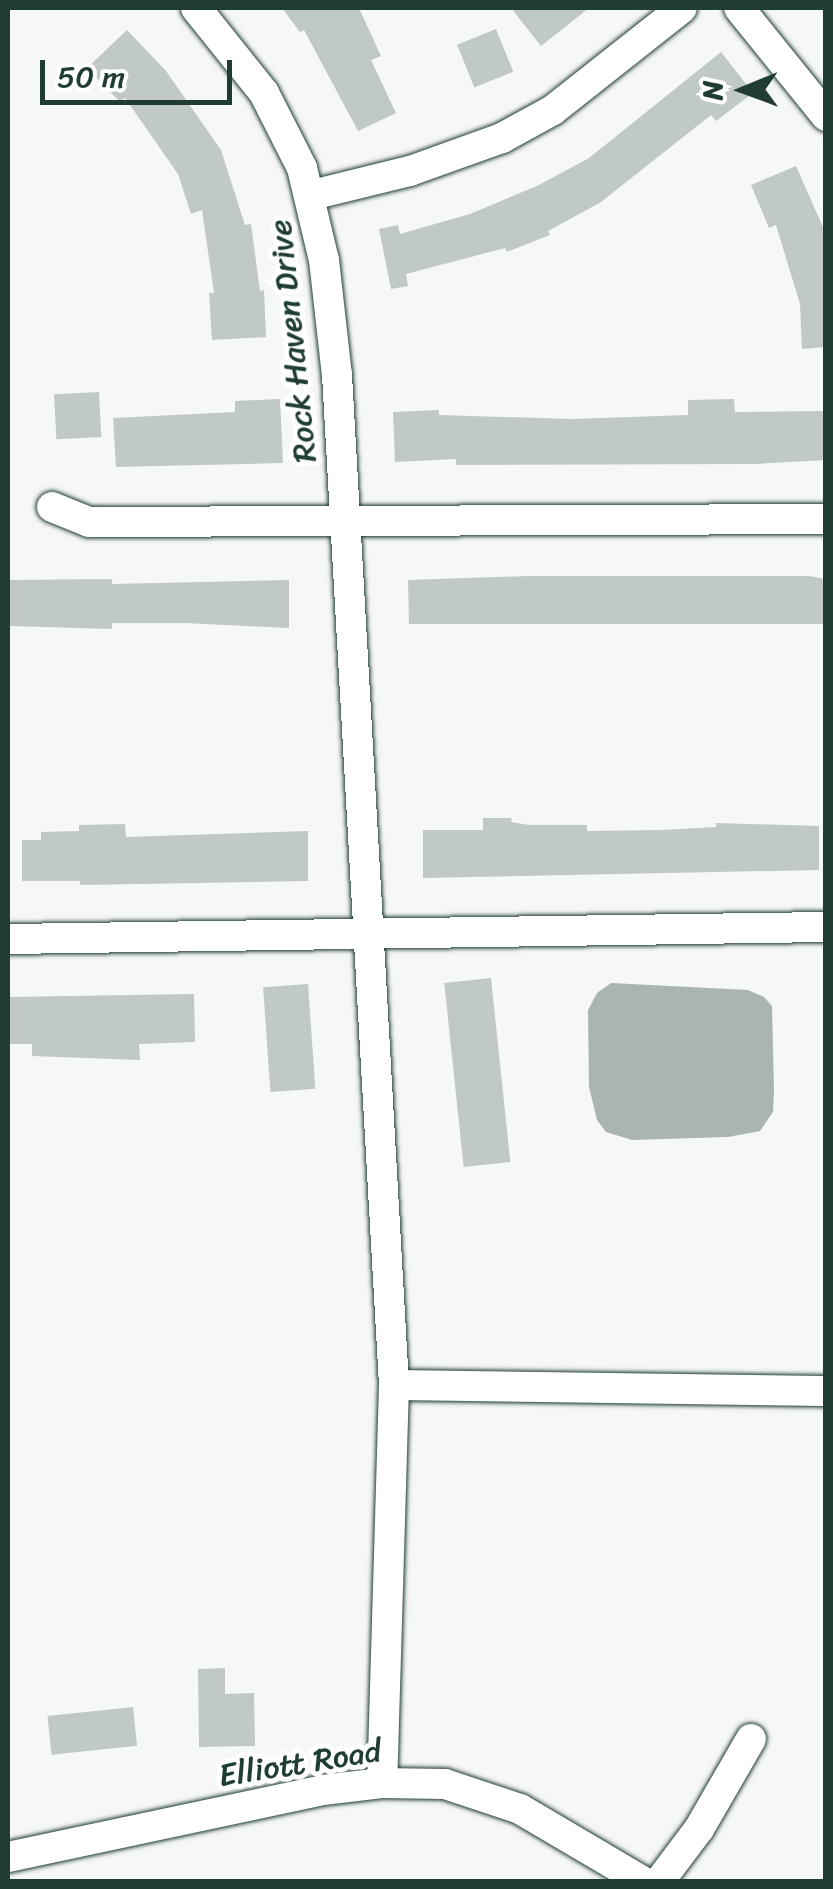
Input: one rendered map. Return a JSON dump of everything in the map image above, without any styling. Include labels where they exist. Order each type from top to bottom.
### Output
[{"type":"street","name":"Rock Haven Drive","points":[[196,8],[264,92],[312,195],[338,375],[394,1385],[382,1783]]},
{"type":"street","points":[[312,195],[410,170],[502,138],[553,110],[682,8]]},
{"type":"street","points":[[739,8],[826,116]]},
{"type":"street","points":[[52,506],[89,522],[826,519]]},
{"type":"street","points":[[8,939],[826,928]]},
{"type":"street","points":[[394,1385],[826,1391]]},
{"type":"street","points":[[659,1882],[699,1829],[751,1739]]},
{"type":"street","name":"Elliott Road","points":[[8,1857],[324,1790],[382,1783],[445,1784],[520,1808],[644,1882]]},
{"type":"shaded area","points":[[611,983],[748,990],[764,997],[772,1006],[774,1091],[773,1112],[760,1131],[728,1137],[632,1140],[606,1132],[597,1120],[589,1087],[588,1010],[597,993]]},
{"type":"building","points":[[282,8],[359,8],[381,56],[371,60],[396,113],[358,131],[304,30],[300,32]]},
{"type":"building","points":[[511,8],[589,8],[541,46]]},
{"type":"building","points":[[496,29],[513,72],[474,87],[457,45]]},
{"type":"building","points":[[127,30],[166,71],[221,150],[245,225],[251,224],[260,291],[264,290],[266,337],[212,340],[209,293],[214,293],[202,210],[191,214],[178,174],[125,98],[120,102],[87,68]]},
{"type":"building","points":[[721,52],[753,93],[716,121],[711,115],[601,202],[548,231],[550,235],[507,252],[505,248],[406,274],[408,286],[391,289],[379,229],[398,225],[400,234],[470,214],[539,185],[589,158]]},
{"type":"building","points":[[796,166],[826,234],[826,347],[802,349],[800,304],[776,225],[769,228],[751,185]]},
{"type":"building","points":[[99,392],[101,437],[56,439],[54,394]]},
{"type":"building","points":[[280,399],[283,463],[116,467],[113,418],[235,412],[235,401]]},
{"type":"building","points":[[734,399],[735,412],[826,411],[826,460],[754,464],[456,465],[456,459],[395,462],[393,412],[439,410],[439,415],[572,419],[688,415],[688,400]]},
{"type":"building","points":[[809,576],[826,579],[826,624],[409,624],[408,580]]},
{"type":"building","points":[[112,579],[112,584],[289,580],[289,628],[184,623],[112,623],[112,629],[9,626],[9,580]]},
{"type":"building","points":[[483,818],[512,818],[511,822],[529,825],[587,825],[587,831],[716,827],[716,823],[819,826],[819,870],[423,878],[423,830],[483,830]]},
{"type":"building","points":[[125,824],[126,837],[308,831],[308,881],[80,885],[80,881],[22,881],[22,840],[41,840],[41,832],[79,831],[79,825]]},
{"type":"building","points":[[491,978],[510,1162],[464,1167],[444,983]]},
{"type":"building","points":[[308,984],[315,1089],[270,1092],[263,987]]},
{"type":"building","points":[[194,994],[195,1042],[139,1044],[140,1060],[32,1056],[32,1044],[8,1044],[8,997]]},
{"type":"building","points":[[225,1668],[225,1694],[254,1693],[255,1746],[199,1747],[198,1669]]},
{"type":"building","points":[[133,1707],[137,1746],[52,1755],[47,1716]]}]
